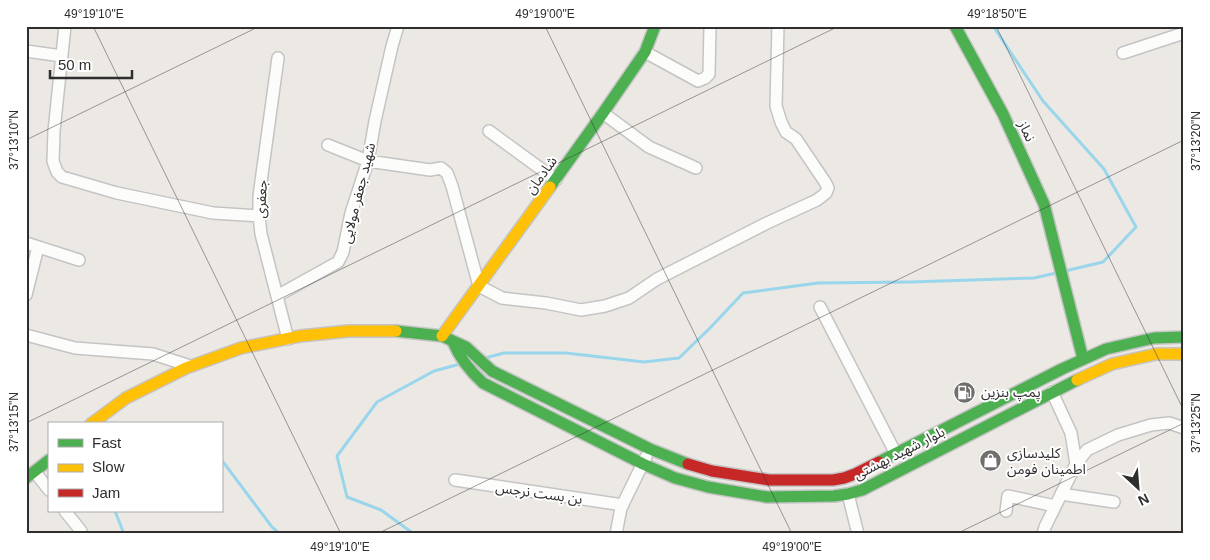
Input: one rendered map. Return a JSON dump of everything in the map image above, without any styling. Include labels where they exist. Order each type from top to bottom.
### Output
[{"type":"main road","name":"شادمان","points":[[442,336],[556,180],[645,52],[655,26]]},
{"type":"main road","name":"نماز","points":[[955,26],[1003,114],[1044,204],[1084,359]]},
{"type":"main road","points":[[94,422],[126,398],[190,366],[241,348],[300,336],[350,332],[403,331],[442,336],[453,342],[462,352]]},
{"type":"main road","name":"بلوار شهید بهشتی","points":[[462,352],[492,371],[680,462],[712,471],[769,480],[832,480],[855,474],[1106,349],[1154,338],[1184,337]]},
{"type":"main road","name":"بلوار شهید بهشتی","points":[[462,352],[469,370],[483,383],[643,464],[675,478],[708,488],[767,497],[834,496],[862,490],[1052,392],[1112,364],[1156,354],[1184,354]]},
{"type":"main road","points":[[958,422],[965,437]]},
{"type":"main road","points":[[31,475],[48,461]]},
{"type":"street","points":[[65,26],[54,131],[53,161],[57,172],[62,177],[117,193],[213,213],[259,216]]},
{"type":"street","name":"شهید جعفر مولایی","points":[[277,296],[338,262],[343,252],[351,212],[368,161],[375,121],[398,26]]},
{"type":"street","points":[[645,52],[698,80],[704,78],[709,74],[710,26]]},
{"type":"street","points":[[328,145],[368,161],[430,170],[441,168],[448,173],[479,286],[502,298],[546,303],[581,310],[604,306],[629,298],[657,279],[767,223],[805,206],[826,193],[828,188],[825,182],[796,139],[786,132],[776,106],[778,26]]},
{"type":"street","points":[[1123,53],[1184,33]]},
{"type":"street","points":[[26,51],[62,56]]},
{"type":"street","name":"جعفری","points":[[278,58],[259,196],[259,216],[261,234],[288,339]]},
{"type":"street","points":[[603,113],[649,147],[696,168]]},
{"type":"street","points":[[489,131],[556,180]]},
{"type":"street","points":[[26,243],[79,260]]},
{"type":"street","points":[[26,295],[38,247]]},
{"type":"street","points":[[820,307],[896,454]]},
{"type":"street","points":[[26,335],[75,348],[153,354],[190,366]]},
{"type":"street","points":[[1052,392],[1070,432],[1076,464]]},
{"type":"street","points":[[1043,534],[1076,464],[1087,450],[1118,435],[1151,425],[1169,423],[1184,428]]},
{"type":"street","points":[[616,534],[623,505],[650,449]]},
{"type":"street","points":[[31,475],[48,489]]},
{"type":"street","name":"بن بست نرجس","points":[[455,480],[623,505]]},
{"type":"street","points":[[848,494],[858,534]]},
{"type":"street","points":[[1062,494],[1114,502]]},
{"type":"street","points":[[1006,512],[1008,496],[1055,506]]},
{"type":"street","points":[[66,512],[81,531]]},
{"type":"waterway","points":[[993,26],[1043,101],[1104,169],[1136,227],[1103,262],[1065,271]]},
{"type":"waterway","points":[[485,358],[504,353],[566,353],[644,362],[679,358],[743,293],[818,283],[1034,278],[1056,273]]},
{"type":"waterway","points":[[414,534],[381,510],[347,497],[337,456],[377,402],[434,371],[460,364]]},
{"type":"waterway","points":[[222,462],[272,527],[280,534]]},
{"type":"waterway","points":[[115,512],[124,534]]},
{"type":"traffic: fast","points":[[550,187],[645,52],[655,26]]},
{"type":"traffic: fast","points":[[955,26],[1003,114],[1044,204],[1083,359]]},
{"type":"traffic: fast","points":[[396,331],[442,336],[466,347],[492,371],[650,449],[688,464]]},
{"type":"traffic: fast","points":[[879,462],[1062,369],[1106,349],[1154,338],[1184,337]]},
{"type":"traffic: fast","points":[[453,342],[466,364],[483,383],[643,464],[675,478],[708,487],[767,497],[834,496],[862,490],[1077,380]]},
{"type":"traffic: fast","points":[[26,478],[48,461]]},
{"type":"traffic: slow","points":[[442,336],[550,187]]},
{"type":"traffic: slow","points":[[94,422],[126,398],[186,368],[241,348],[300,336],[349,331],[396,331]]},
{"type":"traffic: slow","points":[[1077,380],[1112,364],[1156,354],[1184,354]]},
{"type":"traffic: jam","points":[[688,464],[712,471],[769,480],[833,480],[855,474],[879,462]]},
{"type":"place","name":"پمپ بنزین","points":[[965,392]]},
{"type":"place","name":"کلیدسازی اطمینان فومن","points":[[991,461]]}]
